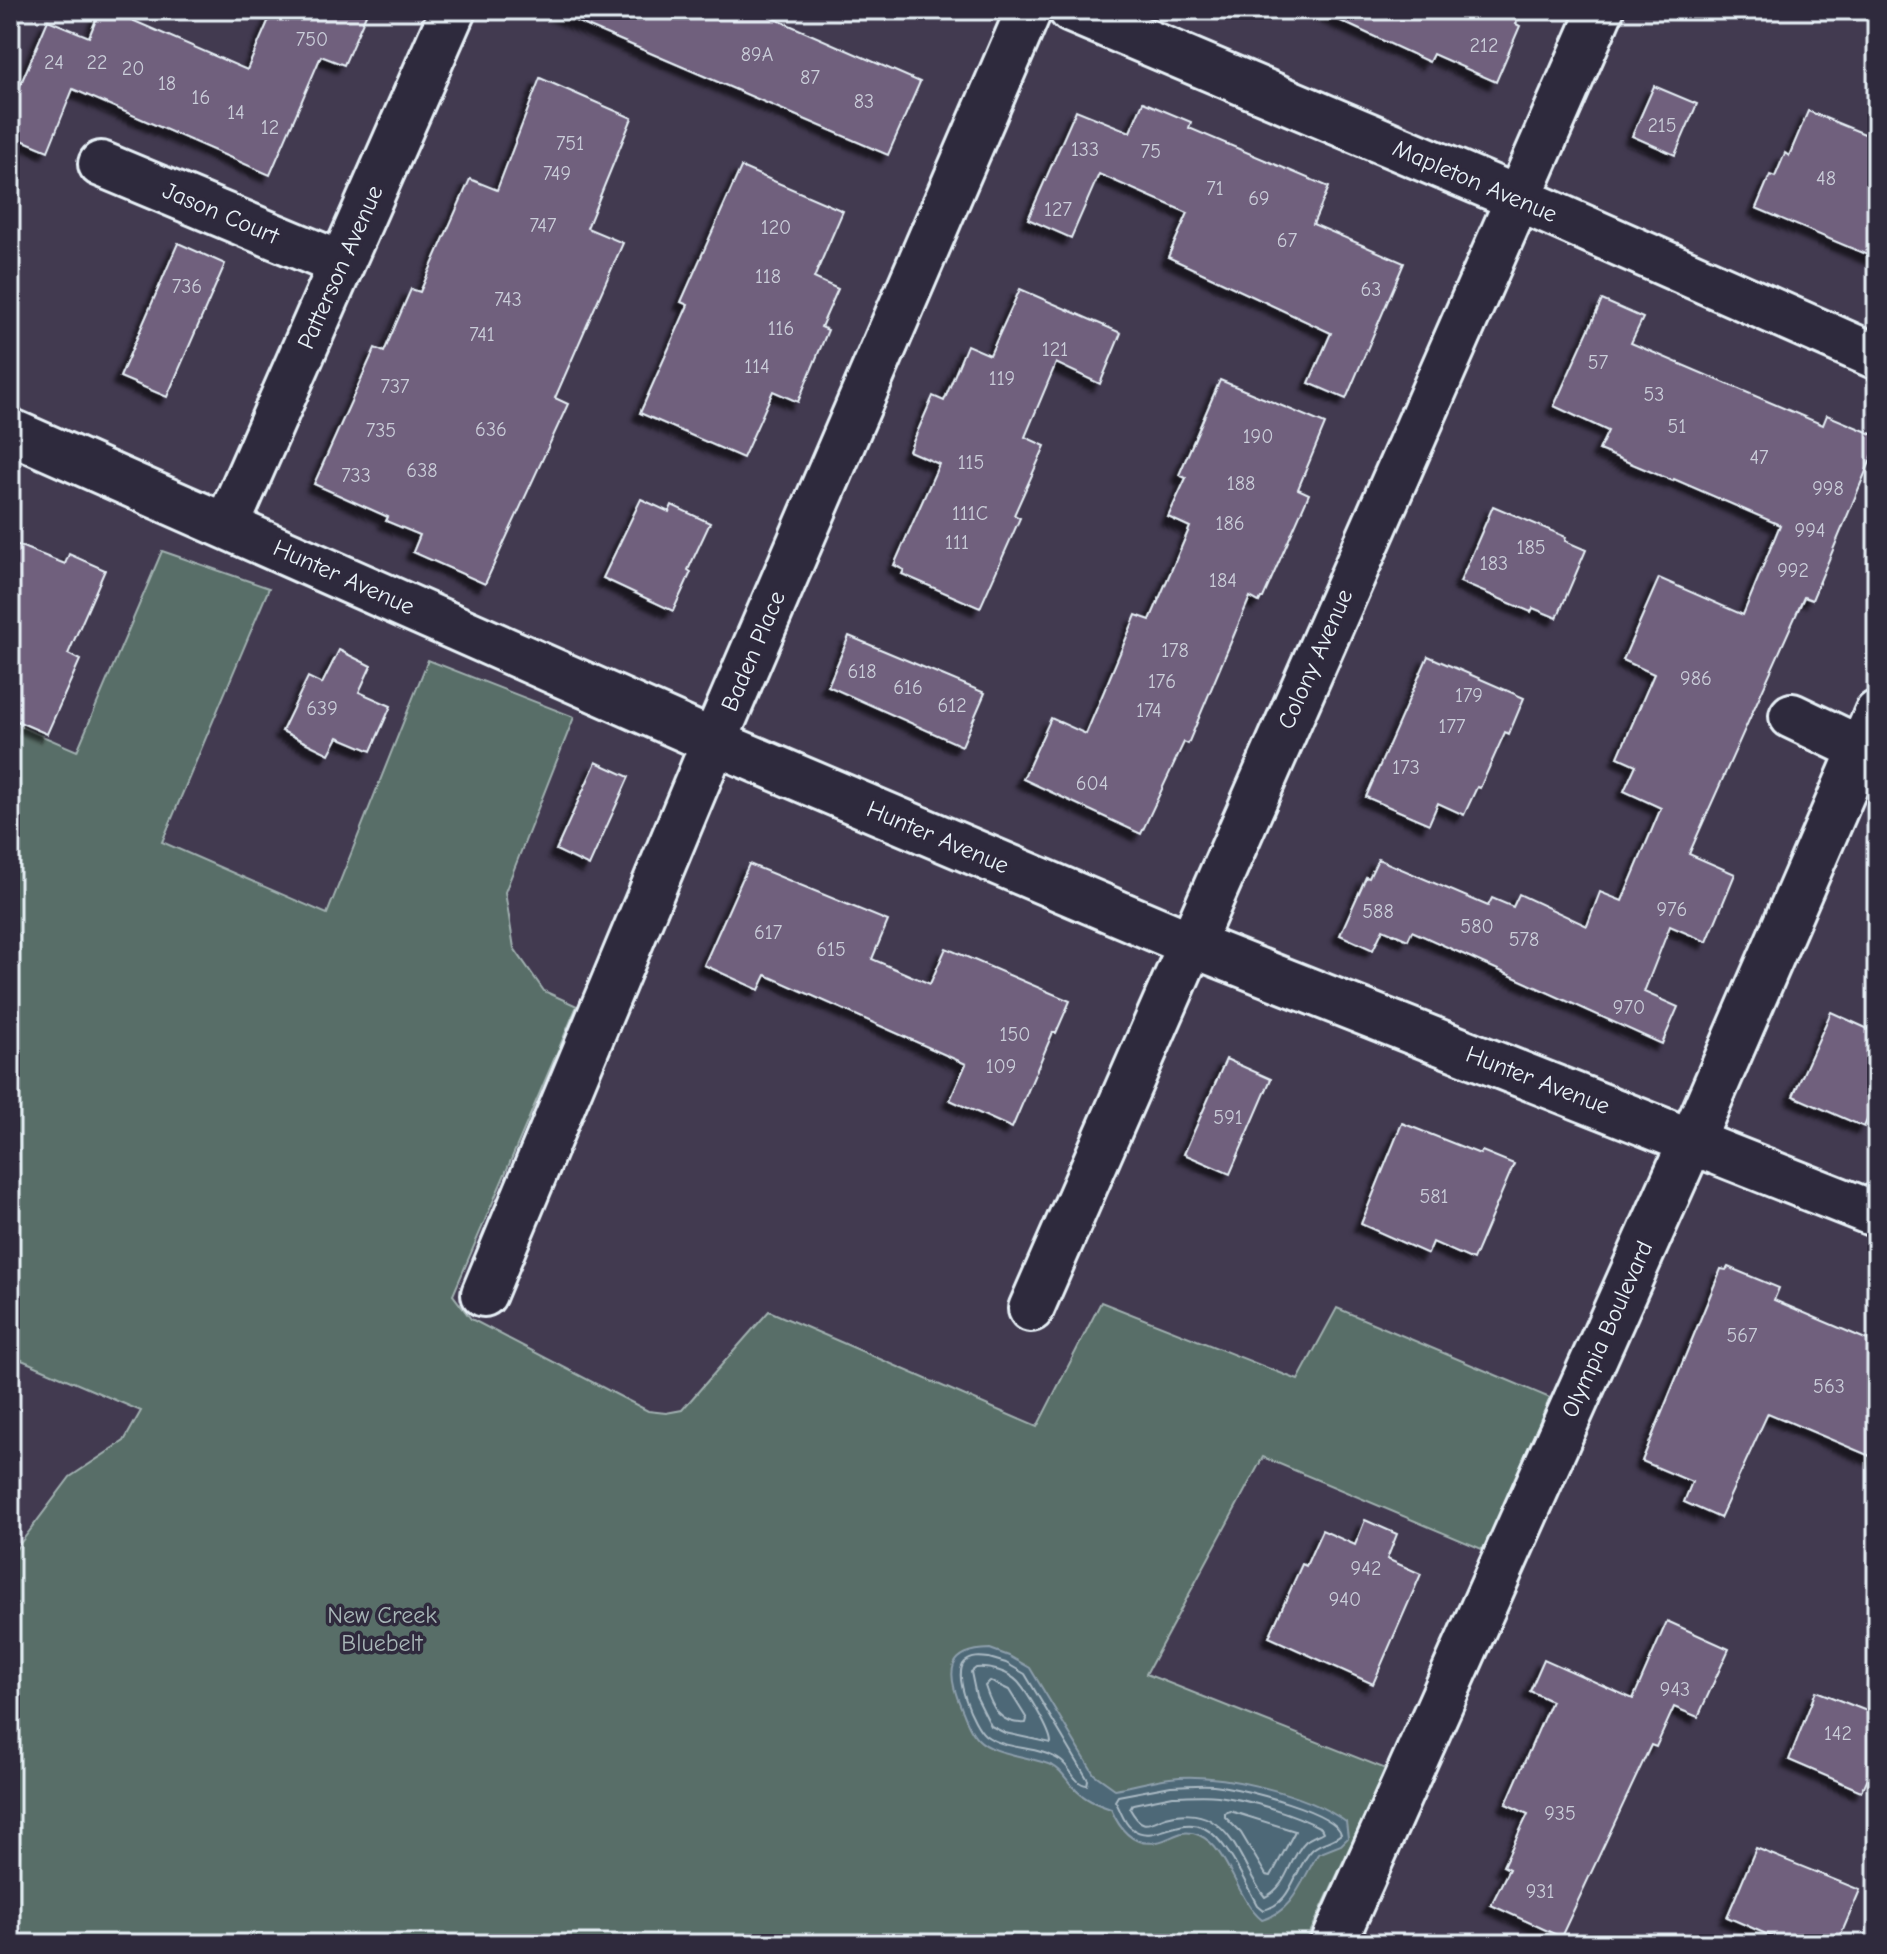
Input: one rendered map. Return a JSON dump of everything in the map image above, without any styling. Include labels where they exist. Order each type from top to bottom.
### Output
[{"type":"street","name":"Patterson Avenue","points":[[227,525],[453,10]]},
{"type":"street","name":"Baden Place","points":[[484,1294],[714,742],[1029,10]]},
{"type":"street","name":"Mapleton Avenue","points":[[1071,10],[1517,198],[1877,357]]},
{"type":"street","name":"Colony Avenue","points":[[1031,1309],[1601,10]]},
{"type":"street","name":"Jason Court","points":[[101,164],[341,264]]},
{"type":"street","name":"Hunter Avenue","points":[[10,431],[714,742],[1191,944],[1877,1215]]},
{"type":"street","points":[[1792,716],[1869,731]]},
{"type":"street","name":"Olympia Boulevard","points":[[1333,1944],[1692,1140],[1869,731]]},
{"type":"green space","name":"New Creek Bluebelt","points":[[162,551],[269,588],[162,842],[327,914],[428,660],[574,717],[505,892],[514,948],[544,991],[577,1006],[453,1295],[471,1319],[648,1411],[666,1413],[682,1410],[769,1311],[1037,1427],[1101,1302],[1298,1380],[1337,1308],[1550,1398],[1484,1550],[1263,1457],[1146,1674],[1386,1769],[1305,1944],[10,1944],[10,1557],[70,1477],[124,1441],[141,1411],[10,1355],[10,722],[77,751]]},
{"type":"water","points":[[990,1649],[1030,1668],[1094,1774],[1115,1789],[1190,1777],[1261,1787],[1309,1802],[1329,1812],[1346,1822],[1348,1838],[1341,1845],[1318,1854],[1290,1902],[1273,1916],[1262,1920],[1245,1900],[1218,1851],[1199,1835],[1187,1832],[1148,1843],[1134,1839],[1118,1823],[1111,1809],[1082,1795],[1056,1768],[993,1749],[978,1739],[964,1715],[952,1674],[954,1665],[965,1654]]},
{"type":"building","points":[[100,10],[109,10],[247,70],[273,10],[368,10],[344,65],[321,56],[270,175],[73,89],[48,151],[10,135],[10,109],[48,20],[89,37]]},
{"type":"building","points":[[550,10],[755,10],[920,82],[888,155]]},
{"type":"building","points":[[1317,10],[1522,10],[1516,24],[1520,26],[1496,82],[1433,54],[1429,62]]},
{"type":"building","points":[[540,78],[632,118],[587,228],[623,243],[555,398],[568,404],[485,584],[413,552],[420,535],[314,484],[375,348],[384,352],[411,289],[420,292],[470,179],[497,190]]},
{"type":"building","points":[[1654,86],[1697,104],[1675,155],[1632,136]]},
{"type":"building","points":[[1143,102],[1191,122],[1189,128],[1329,187],[1313,224],[1404,263],[1346,399],[1309,383],[1331,333],[1168,257],[1188,213],[1099,174],[1071,238],[1028,219],[1076,110],[1130,132]]},
{"type":"building","points":[[1808,111],[1877,139],[1877,259],[1756,208],[1770,175],[1775,177],[1785,153],[1789,156]]},
{"type":"building","points":[[741,167],[843,211],[814,278],[838,289],[821,327],[828,330],[798,402],[773,391],[743,458],[640,413],[688,305],[681,302]]},
{"type":"building","points":[[178,243],[225,264],[167,397],[120,377]]},
{"type":"building","points":[[1020,289],[1121,333],[1100,384],[1056,363],[1025,437],[1045,446],[1014,515],[1020,518],[980,608],[902,574],[904,570],[894,565],[939,464],[909,451],[933,396],[944,401],[967,345],[990,355]]},
{"type":"building","points":[[1602,300],[1643,318],[1631,343],[1823,425],[1827,415],[1877,436],[1877,445],[1812,600],[1804,597],[1689,854],[1735,874],[1707,942],[1670,926],[1644,992],[1678,1007],[1662,1044],[1412,931],[1408,940],[1383,929],[1373,950],[1340,935],[1366,877],[1369,878],[1378,859],[1488,906],[1492,898],[1513,907],[1519,894],[1587,926],[1600,892],[1622,901],[1661,808],[1624,791],[1636,765],[1618,757],[1654,674],[1623,660],[1659,578],[1743,615],[1780,525],[1599,450],[1608,431],[1554,406]]},
{"type":"building","points":[[1220,380],[1325,424],[1298,489],[1309,494],[1263,598],[1259,602],[1250,597],[1188,744],[1184,742],[1141,834],[1023,779],[1051,718],[1086,734],[1136,615],[1150,620],[1190,527],[1168,517],[1186,478],[1179,475]]},
{"type":"building","points":[[641,499],[669,512],[672,505],[710,523],[673,611],[603,578]]},
{"type":"building","points":[[1493,506],[1566,537],[1565,541],[1586,550],[1557,618],[1533,608],[1531,612],[1460,582]]},
{"type":"building","points":[[10,542],[65,564],[69,554],[105,570],[68,654],[80,660],[47,734],[10,718]]},
{"type":"building","points":[[849,636],[985,693],[962,746],[828,686]]},
{"type":"building","points":[[339,650],[371,666],[359,692],[391,706],[371,751],[338,737],[329,754],[282,731],[308,677],[322,684]]},
{"type":"building","points":[[1428,656],[1524,698],[1509,734],[1505,732],[1464,815],[1438,803],[1429,824],[1366,797]]},
{"type":"building","points":[[596,762],[629,777],[589,866],[556,850]]},
{"type":"building","points":[[749,864],[888,921],[872,959],[930,984],[946,948],[1070,1001],[1056,1033],[1053,1032],[1012,1128],[950,1100],[966,1064],[766,975],[759,990],[704,965]]},
{"type":"building","points":[[1831,1012],[1877,1033],[1877,1097],[1864,1127],[1793,1096]]},
{"type":"building","points":[[1226,1059],[1271,1079],[1230,1174],[1184,1154]]},
{"type":"building","points":[[1402,1123],[1514,1164],[1473,1260],[1433,1242],[1428,1254],[1361,1224]]},
{"type":"building","points":[[1728,1267],[1779,1288],[1774,1300],[1877,1344],[1877,1459],[1768,1413],[1720,1518],[1684,1502],[1692,1482],[1642,1461],[1721,1269]]},
{"type":"building","points":[[1365,1520],[1397,1534],[1387,1559],[1421,1574],[1373,1684],[1269,1637],[1302,1564],[1306,1566],[1322,1530],[1355,1545]]},
{"type":"building","points":[[1667,1621],[1729,1649],[1698,1717],[1674,1707],[1656,1747],[1651,1745],[1561,1937],[1491,1905],[1509,1869],[1503,1866],[1528,1814],[1506,1804],[1551,1701],[1530,1691],[1544,1659],[1633,1699]]},
{"type":"building","points":[[1816,1691],[1877,1715],[1877,1756],[1861,1791],[1789,1760]]},
{"type":"building","points":[[1756,1848],[1860,1890],[1837,1944],[1789,1944],[1727,1917]]}]
